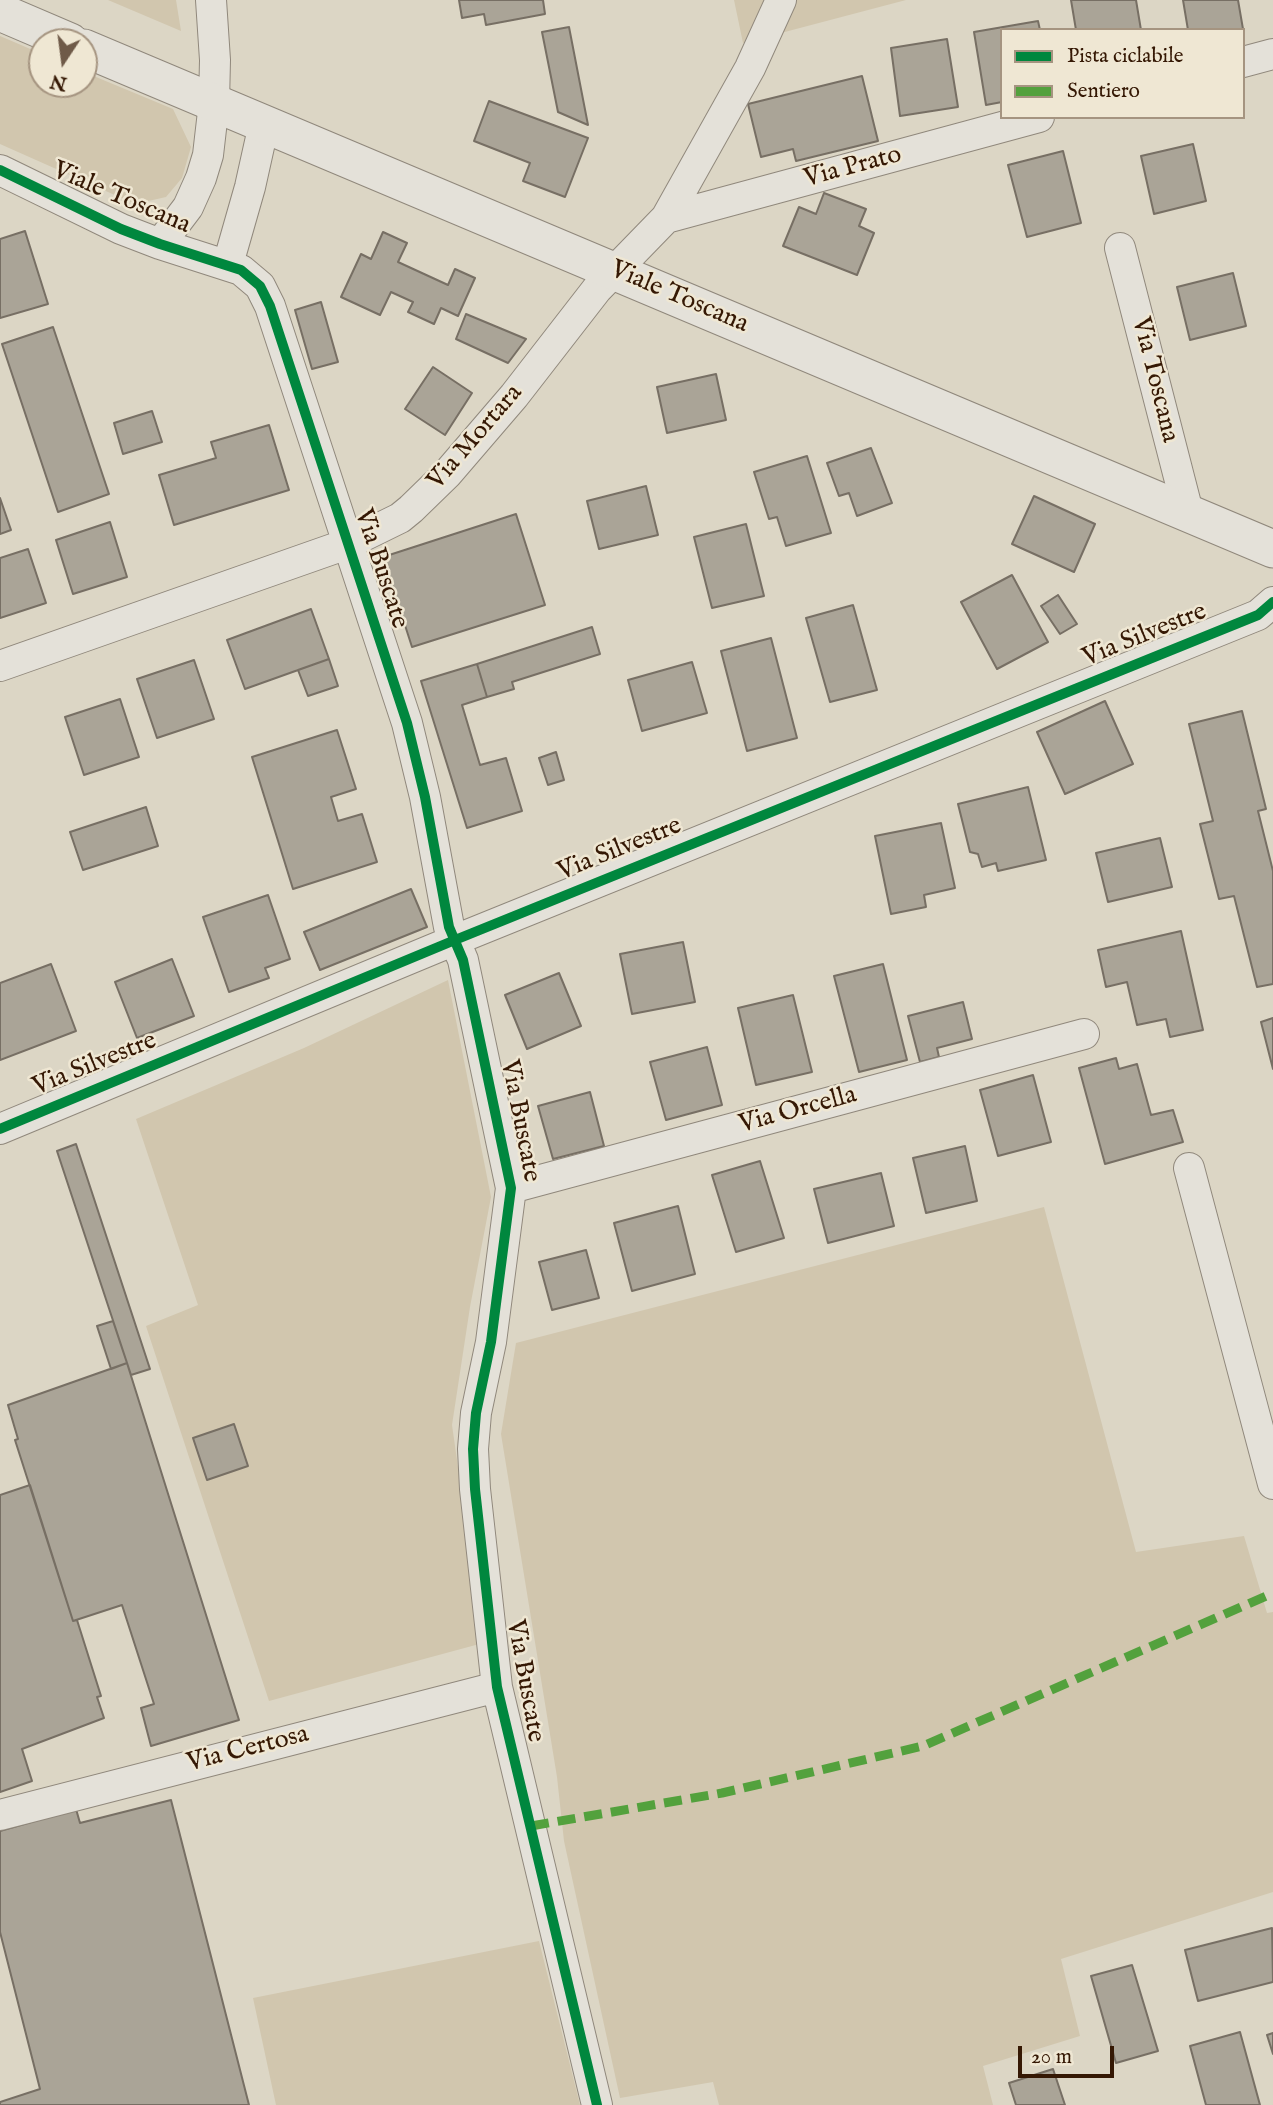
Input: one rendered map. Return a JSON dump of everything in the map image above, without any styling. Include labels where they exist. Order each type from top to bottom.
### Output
[{"type":"street","points":[[160,244],[188,206],[205,167],[214,103],[215,41],[211,0]]},
{"type":"street","name":"Via Mortara","points":[[0,667],[347,544],[400,518],[435,487],[514,396],[597,289],[666,218],[750,68],[781,0]]},
{"type":"street","points":[[0,12],[37,28]]},
{"type":"street","name":"Viale Toscana","points":[[98,54],[1273,549]]},
{"type":"street","points":[[1245,61],[1273,54]]},
{"type":"street","name":"Via Prato","points":[[666,218],[1032,119]]},
{"type":"street","points":[[228,264],[250,187],[264,124]]},
{"type":"street","name":"Viale Toscana","points":[[0,170],[99,220],[160,244],[228,264]]},
{"type":"street","name":"Via Toscana","points":[[1120,248],[1188,512]]},
{"type":"street","name":"Via Buscate","points":[[228,264],[253,278],[265,295],[411,740],[425,797],[448,922],[463,960],[511,1188],[492,1342],[476,1413],[473,1440],[475,1489],[497,1687],[597,2105]]},
{"type":"street","name":"Via Silvestre","points":[[0,1129],[456,940],[1269,614]]},
{"type":"street","name":"Via Orcella","points":[[511,1188],[1084,1034]]},
{"type":"street","points":[[1189,1168],[1273,1484]]},
{"type":"street","name":"Via Certosa","points":[[0,1815],[497,1687]]},
{"type":"shaded area","points":[[108,0],[176,0],[181,31]]},
{"type":"shaded area","points":[[734,0],[906,0],[743,43]]},
{"type":"shaded area","points":[[0,36],[28,48],[28,98],[98,98],[98,78],[173,109],[191,147],[182,178],[166,197],[135,204],[0,144]]},
{"type":"shaded area","points":[[448,980],[491,1197],[470,1307],[452,1425],[483,1643],[269,1701],[146,1326],[198,1305],[136,1119],[304,1048]]},
{"type":"shaded area","points":[[1044,1207],[1136,1552],[1244,1536],[1267,1613],[1273,1612],[1273,1892],[1061,1959],[1080,2036],[983,2066],[993,2105],[719,2105],[713,2082],[620,2098],[564,1841],[557,1777],[501,1434],[516,1343]]},
{"type":"shaded area","points":[[539,1941],[580,2105],[276,2105],[253,1998]]},
{"type":"building","points":[[459,0],[543,0],[545,14],[486,25],[484,14],[462,18]]},
{"type":"building","points":[[1071,0],[1136,0],[1141,28],[1076,28]]},
{"type":"building","points":[[1183,0],[1238,0],[1243,28],[1188,28]]},
{"type":"building","points":[[1038,21],[1040,28],[1000,28],[1000,102],[986,105],[974,32]]},
{"type":"building","points":[[569,27],[588,125],[558,112],[542,32]]},
{"type":"building","points":[[947,39],[958,107],[900,116],[891,48]]},
{"type":"building","points":[[862,76],[878,141],[796,161],[793,149],[761,157],[748,104]]},
{"type":"building","points":[[489,101],[588,138],[565,197],[523,181],[530,163],[474,141]]},
{"type":"building","points":[[1193,144],[1206,201],[1154,214],[1141,156]]},
{"type":"building","points":[[1063,151],[1081,223],[1027,237],[1008,165]]},
{"type":"building","points":[[824,193],[866,209],[859,226],[874,233],[857,275],[783,246],[799,207],[816,214]]},
{"type":"building","points":[[25,231],[48,304],[0,318],[0,239]]},
{"type":"building","points":[[383,232],[407,243],[398,262],[448,285],[455,269],[475,278],[458,316],[441,308],[434,324],[408,312],[413,302],[391,292],[380,315],[341,297],[361,254],[371,259]]},
{"type":"building","points":[[1233,273],[1246,326],[1190,340],[1177,287]]},
{"type":"building","points":[[321,302],[338,362],[312,369],[295,310]]},
{"type":"building","points":[[466,314],[526,339],[508,363],[456,339]]},
{"type":"building","points":[[53,327],[109,494],[58,512],[2,344]]},
{"type":"building","points":[[433,367],[472,393],[445,435],[405,409]]},
{"type":"building","points":[[716,374],[726,420],[667,433],[657,387]]},
{"type":"building","points":[[152,411],[162,442],[123,454],[114,423]]},
{"type":"building","points":[[269,425],[289,490],[174,525],[159,475],[216,458],[211,442]]},
{"type":"building","points":[[871,448],[892,503],[857,516],[849,493],[839,496],[827,463]]},
{"type":"building","points":[[807,456],[831,533],[786,546],[777,517],[769,519],[754,472]]},
{"type":"building","points":[[646,486],[658,535],[599,549],[587,501]]},
{"type":"building","points":[[1034,496],[1095,524],[1074,572],[1012,544]]},
{"type":"building","points":[[0,498],[11,530],[0,534]]},
{"type":"building","points":[[516,514],[545,605],[412,647],[383,557]]},
{"type":"building","points":[[110,522],[127,577],[73,594],[56,540]]},
{"type":"building","points":[[746,524],[764,596],[712,608],[694,537]]},
{"type":"building","points":[[28,549],[46,603],[0,618],[0,558]]},
{"type":"building","points":[[1012,575],[1048,642],[997,669],[961,602]]},
{"type":"building","points":[[1058,595],[1077,624],[1060,634],[1041,606]]},
{"type":"building","points":[[853,605],[877,690],[830,702],[806,618]]},
{"type":"building","points":[[311,609],[329,659],[245,689],[227,640]]},
{"type":"building","points":[[592,627],[600,654],[512,682],[514,689],[487,697],[477,664]]},
{"type":"building","points":[[771,638],[797,738],[747,751],[721,651]]},
{"type":"building","points":[[329,659],[338,686],[308,696],[298,670]]},
{"type":"building","points":[[194,660],[214,719],[157,738],[137,679]]},
{"type":"building","points":[[692,662],[707,713],[642,731],[628,680]]},
{"type":"building","points":[[477,664],[487,697],[462,705],[480,765],[506,758],[522,811],[467,828],[421,681]]},
{"type":"building","points":[[120,699],[139,757],[84,775],[65,717]]},
{"type":"building","points":[[1105,701],[1133,764],[1065,794],[1037,732]]},
{"type":"building","points":[[1242,711],[1266,809],[1258,811],[1273,871],[1273,984],[1257,987],[1234,896],[1219,899],[1200,824],[1213,821],[1189,724]]},
{"type":"building","points":[[337,730],[356,789],[331,797],[338,821],[362,814],[377,862],[293,889],[252,757]]},
{"type":"building","points":[[556,752],[564,780],[548,785],[539,758]]},
{"type":"building","points":[[1028,787],[1046,860],[998,871],[996,863],[982,867],[978,854],[970,852],[958,804]]},
{"type":"building","points":[[146,807],[158,846],[83,870],[70,832]]},
{"type":"building","points":[[941,823],[955,888],[924,895],[926,907],[891,914],[875,836]]},
{"type":"building","points":[[1160,838],[1172,887],[1108,902],[1096,853]]},
{"type":"building","points":[[411,889],[427,927],[320,970],[304,932]]},
{"type":"building","points":[[268,895],[290,959],[265,968],[269,978],[229,992],[203,917]]},
{"type":"building","points":[[1181,931],[1203,1030],[1170,1037],[1166,1019],[1137,1025],[1127,982],[1106,987],[1098,950]]},
{"type":"building","points":[[683,942],[695,1002],[632,1014],[620,954]]},
{"type":"building","points":[[172,959],[194,1016],[137,1038],[115,982]]},
{"type":"building","points":[[51,964],[76,1031],[0,1060],[0,983]]},
{"type":"building","points":[[883,964],[907,1060],[859,1072],[834,976]]},
{"type":"building","points":[[559,973],[581,1026],[527,1049],[505,995]]},
{"type":"building","points":[[793,995],[812,1072],[756,1085],[738,1008]]},
{"type":"building","points":[[963,1002],[972,1039],[937,1048],[939,1057],[920,1062],[908,1016]]},
{"type":"building","points":[[1273,1018],[1273,1069],[1261,1022]]},
{"type":"building","points":[[707,1047],[722,1105],[666,1120],[650,1062]]},
{"type":"building","points":[[1116,1058],[1119,1069],[1137,1064],[1151,1115],[1173,1110],[1183,1142],[1105,1164],[1079,1068]]},
{"type":"building","points":[[1033,1075],[1051,1142],[998,1156],[980,1090]]},
{"type":"building","points":[[590,1092],[604,1146],[553,1159],[538,1106]]},
{"type":"building","points":[[76,1144],[150,1369],[131,1375],[57,1151]]},
{"type":"building","points":[[965,1146],[977,1201],[926,1213],[913,1158]]},
{"type":"building","points":[[760,1161],[784,1238],[736,1252],[712,1175]]},
{"type":"building","points":[[881,1173],[894,1226],[828,1243],[814,1189]]},
{"type":"building","points":[[678,1206],[695,1274],[632,1291],[614,1223]]},
{"type":"building","points":[[586,1250],[599,1298],[552,1310],[539,1262]]},
{"type":"building","points":[[113,1321],[127,1363],[111,1369],[97,1326]]},
{"type":"building","points":[[127,1363],[239,1720],[151,1746],[141,1708],[154,1704],[122,1605],[73,1621],[15,1440],[18,1439],[8,1405]]},
{"type":"building","points":[[234,1424],[248,1466],[207,1480],[193,1438]]},
{"type":"building","points":[[30,1485],[73,1621],[77,1620],[101,1696],[97,1697],[104,1718],[22,1749],[32,1781],[0,1792],[0,1495]]},
{"type":"building","points":[[171,1800],[249,2105],[0,2105],[0,2102],[40,2089],[0,1932],[0,1831],[76,1809],[80,1823]]},
{"type":"building","points":[[1272,1928],[1273,1982],[1198,2001],[1185,1950]]},
{"type":"building","points":[[1132,1965],[1158,2051],[1116,2063],[1091,1976]]},
{"type":"building","points":[[1240,2032],[1260,2105],[1206,2105],[1190,2046]]},
{"type":"building","points":[[1273,2033],[1273,2054],[1267,2035]]},
{"type":"building","points":[[1053,2069],[1065,2105],[1016,2105],[1009,2083]]},
{"type":"marked path","points":[[531,1826],[722,1793],[923,1746],[1273,1593]]},
{"type":"cycle path","points":[[0,170],[121,229],[241,270],[260,286],[270,306],[407,723],[425,797],[449,927],[463,960],[511,1188],[491,1342],[476,1413],[473,1449],[497,1687],[597,2105]]},
{"type":"cycle path","points":[[0,1129],[455,940],[1258,615],[1273,602]]}]
